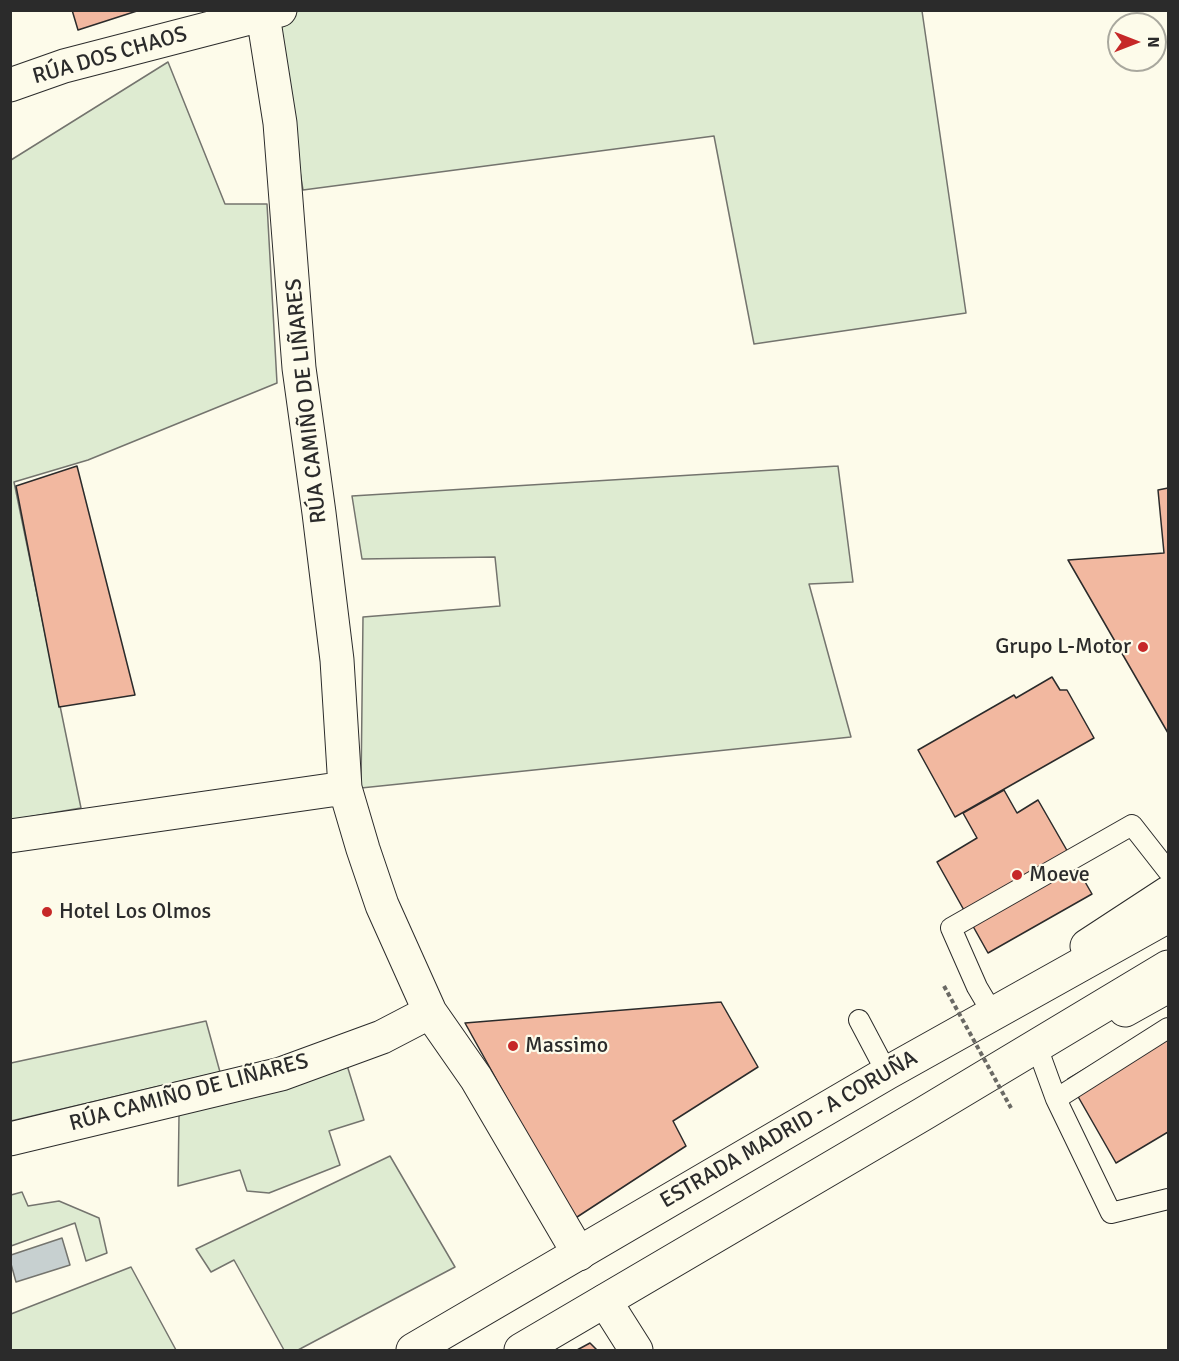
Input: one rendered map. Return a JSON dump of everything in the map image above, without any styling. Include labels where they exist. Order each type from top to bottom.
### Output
[{"type":"main road","name":"RÚA DOS CHAOS","points":[[10,85],[172,24],[272,13]]},
{"type":"main road","name":"RÚA CAMIÑO DE LIÑARES","points":[[272,13],[299,368],[337,660],[345,789],[359,839],[382,905],[430,1012],[476,1078],[579,1254]]},
{"type":"main road","points":[[10,836],[345,789]]},
{"type":"main road","points":[[919,1054],[1168,893]]},
{"type":"main road","name":"ESTRADA MADRID - A CORUÑA","points":[[413,1350],[887,1072],[1168,916]]},
{"type":"main road","points":[[521,1350],[1168,967]]},
{"type":"main road","points":[[923,1114],[1040,1055],[1168,986]]},
{"type":"main road","name":"RÚA CAMIÑO DE LIÑARES","points":[[10,1139],[281,1074],[382,1036],[430,1012]]},
{"type":"main road","points":[[606,1301],[636,1350]]},
{"type":"lane","points":[[990,1009],[977,987],[951,928],[1132,825],[1168,871]]},
{"type":"lane","points":[[859,1020],[887,1072]]},
{"type":"lane","points":[[1056,1099],[1168,1028]]},
{"type":"lane","points":[[1040,1055],[1056,1099],[1111,1213],[1168,1199]]},
{"type":"path","points":[[944,986],[1011,1108]]},
{"type":"green space","points":[[285,10],[922,11],[966,313],[754,344],[714,136],[303,190],[276,23]]},
{"type":"green space","points":[[168,62],[225,204],[267,204],[277,383],[88,460],[14,482],[81,808],[11,820],[11,160]]},
{"type":"green space","points":[[838,466],[853,582],[809,584],[851,737],[361,788],[363,617],[500,606],[495,557],[362,559],[352,496]]},
{"type":"green space","points":[[206,1021],[220,1072],[11,1121],[11,1063]]},
{"type":"green space","points":[[346,1062],[364,1120],[329,1131],[340,1165],[269,1193],[247,1191],[240,1170],[178,1186],[179,1116],[188,1109]]},
{"type":"green space","points":[[390,1156],[455,1267],[298,1350],[284,1350],[234,1260],[211,1272],[196,1249]]},
{"type":"green space","points":[[22,1192],[28,1206],[59,1201],[99,1218],[107,1253],[86,1261],[75,1223],[11,1246],[11,1195]]},
{"type":"green space","points":[[131,1267],[176,1350],[11,1350],[11,1314]]},
{"type":"shaded area","points":[[62,1238],[70,1265],[16,1282],[11,1255]]},
{"type":"building","points":[[72,10],[140,10],[78,30]]},
{"type":"building","points":[[77,466],[135,695],[59,707],[16,486]]},
{"type":"building","name":"Grupo L-Motor","points":[[1168,488],[1168,733],[1068,560],[1164,553],[1158,490]]},
{"type":"building","points":[[1052,677],[1060,690],[1067,690],[1094,738],[955,817],[918,750],[1014,695],[1016,698]]},
{"type":"building","points":[[1004,790],[1017,813],[1038,800],[1092,894],[988,953],[937,862],[977,838],[963,813]]},
{"type":"building","points":[[721,1002],[758,1067],[673,1121],[686,1146],[574,1219],[465,1023]]},
{"type":"building","points":[[1168,1020],[1168,1132],[1116,1163],[1068,1079]]},
{"type":"building","points":[[590,1343],[597,1350],[577,1350]]},
{"type":"place","name":"Grupo L-Motor","points":[[1143,647]]},
{"type":"place","name":"Moeve","points":[[1017,875]]},
{"type":"place","name":"Hotel Los Olmos","points":[[47,912]]},
{"type":"place","name":"Massimo","points":[[513,1046]]}]
